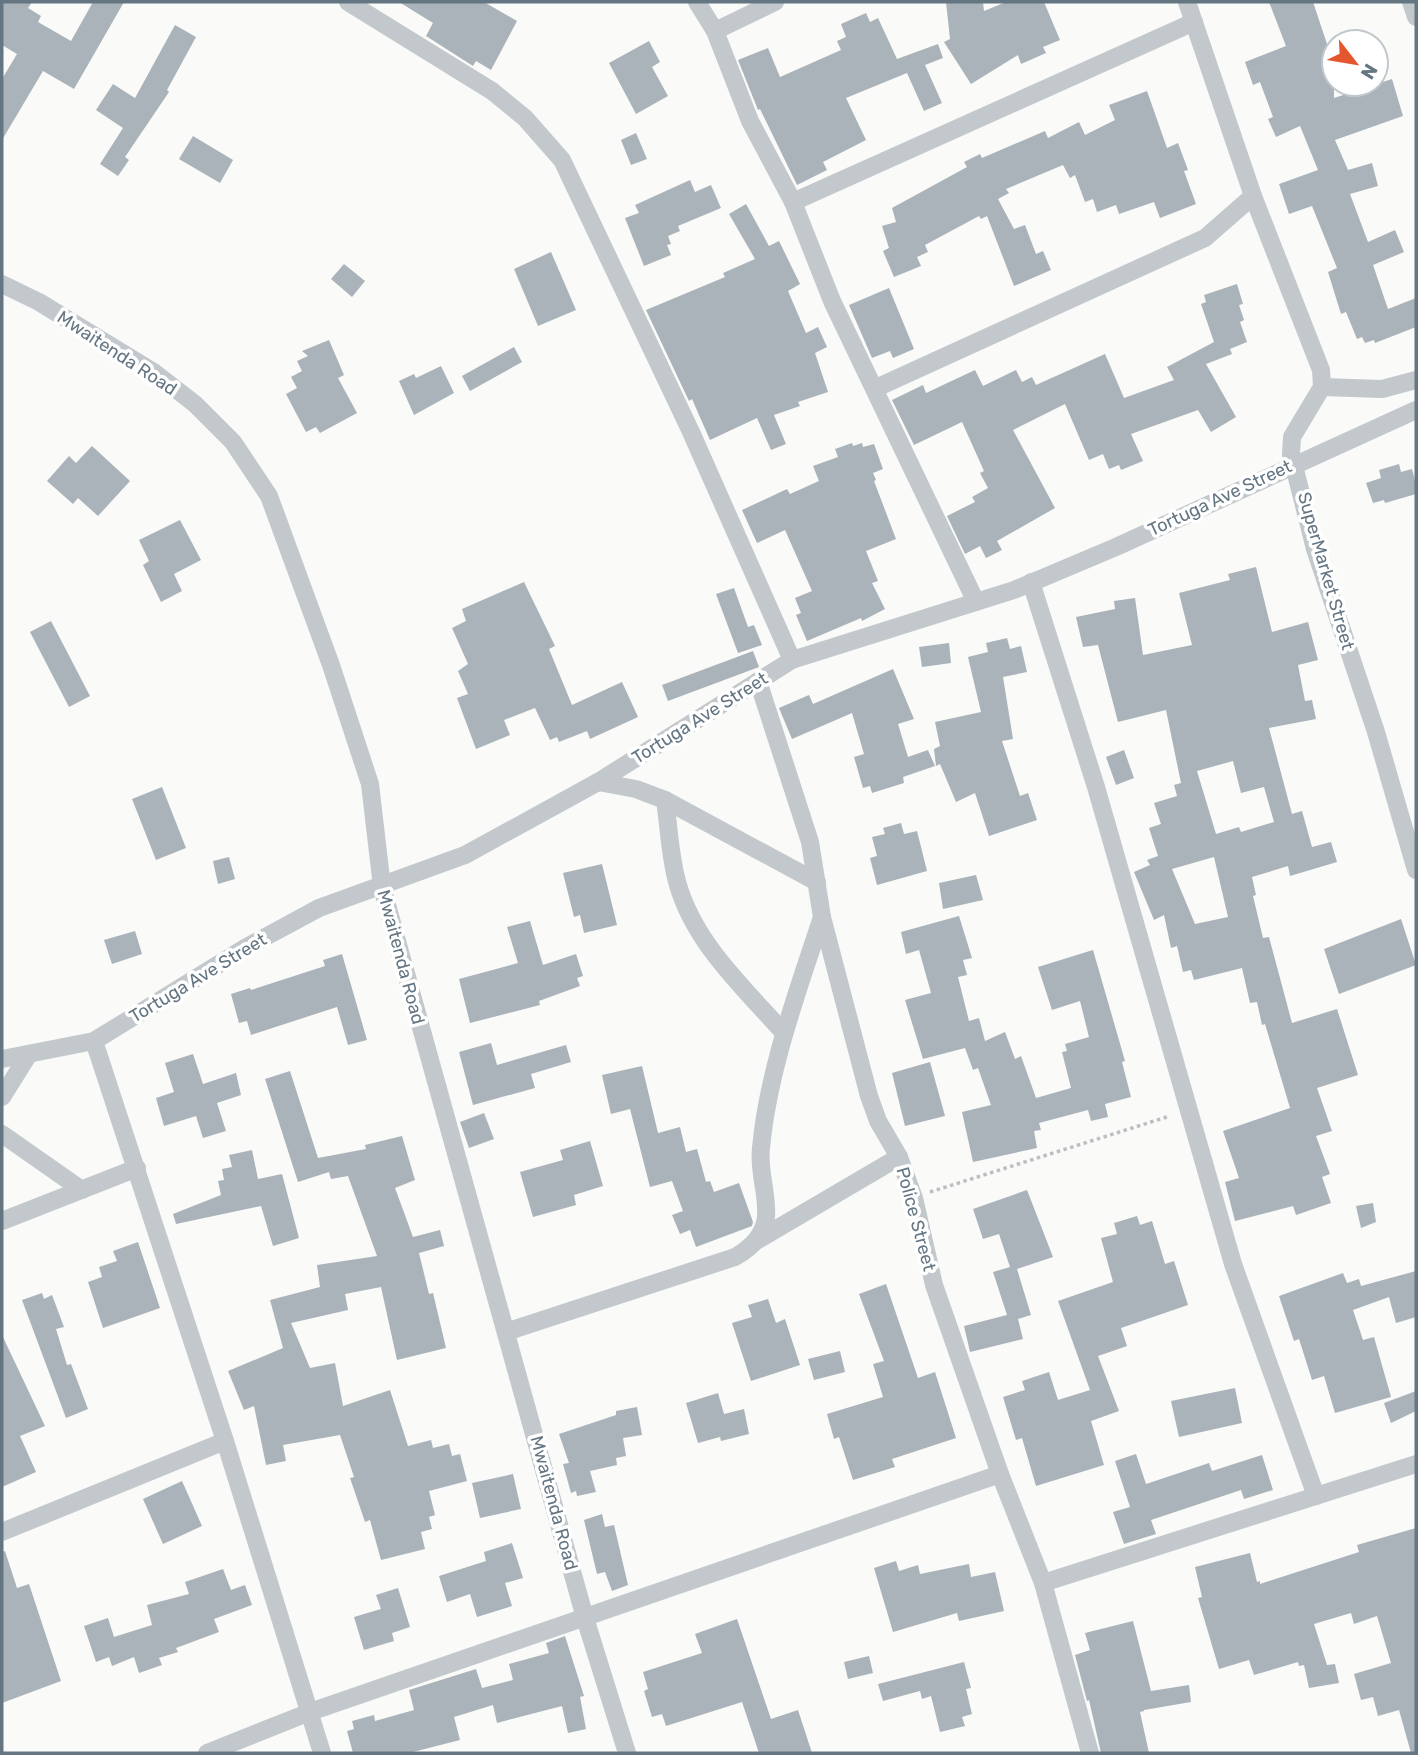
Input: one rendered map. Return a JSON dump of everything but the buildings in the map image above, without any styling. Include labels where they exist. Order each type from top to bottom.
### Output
[{"type":"street","points":[[348,2],[492,91],[525,118],[562,160],[691,432],[792,660]]},
{"type":"street","points":[[697,2],[715,32],[750,121],[793,202],[832,301],[876,388],[976,602]]},
{"type":"street","points":[[715,32],[775,2]]},
{"type":"street","points":[[1187,2],[1253,196],[1321,370],[1322,387],[1382,390],[1416,380]]},
{"type":"street","points":[[1411,2],[1416,17]]},
{"type":"street","points":[[793,202],[1194,22]]},
{"type":"street","points":[[876,388],[1205,237],[1253,196]]},
{"type":"street","name":"Mwaitenda Road","points":[[2,284],[38,302],[155,373],[195,404],[233,442],[269,496],[331,665],[370,784],[382,887],[585,1618],[627,1753]]},
{"type":"street","name":"SuperMarket Street","points":[[1322,387],[1292,438],[1291,454],[1315,549],[1379,744],[1416,870]]},
{"type":"street","name":"Tortuga Ave Street","points":[[2,1059],[94,1041],[223,961],[318,908],[465,855],[598,782],[792,660],[1031,582],[1116,547],[1416,410]]},
{"type":"street","points":[[1031,582],[1097,788],[1233,1264],[1316,1496]]},
{"type":"street","name":"Police Street","points":[[758,681],[810,842],[822,917],[869,1096],[878,1121],[899,1157],[914,1198],[934,1285],[1000,1474],[1043,1583],[1090,1753]]},
{"type":"street","points":[[598,782],[636,789],[665,800],[817,882]]},
{"type":"street","points":[[665,800],[677,884],[691,918],[725,967],[784,1033]]},
{"type":"street","points":[[506,1332],[735,1257],[747,1251],[756,1241],[763,1230],[766,1217],[760,1151],[784,1033],[822,917]]},
{"type":"street","points":[[94,1041],[225,1441],[322,1753]]},
{"type":"street","points":[[2,1097],[29,1054]]},
{"type":"street","points":[[2,1135],[82,1190]]},
{"type":"street","points":[[756,1241],[899,1157]]},
{"type":"street","points":[[2,1221],[137,1168]]},
{"type":"street","points":[[2,1532],[225,1441]]},
{"type":"street","points":[[1043,1583],[1416,1464]]},
{"type":"street","points":[[206,1753],[310,1712],[1000,1474]]},
{"type":"path","points":[[914,1198],[1188,1110]]}]
